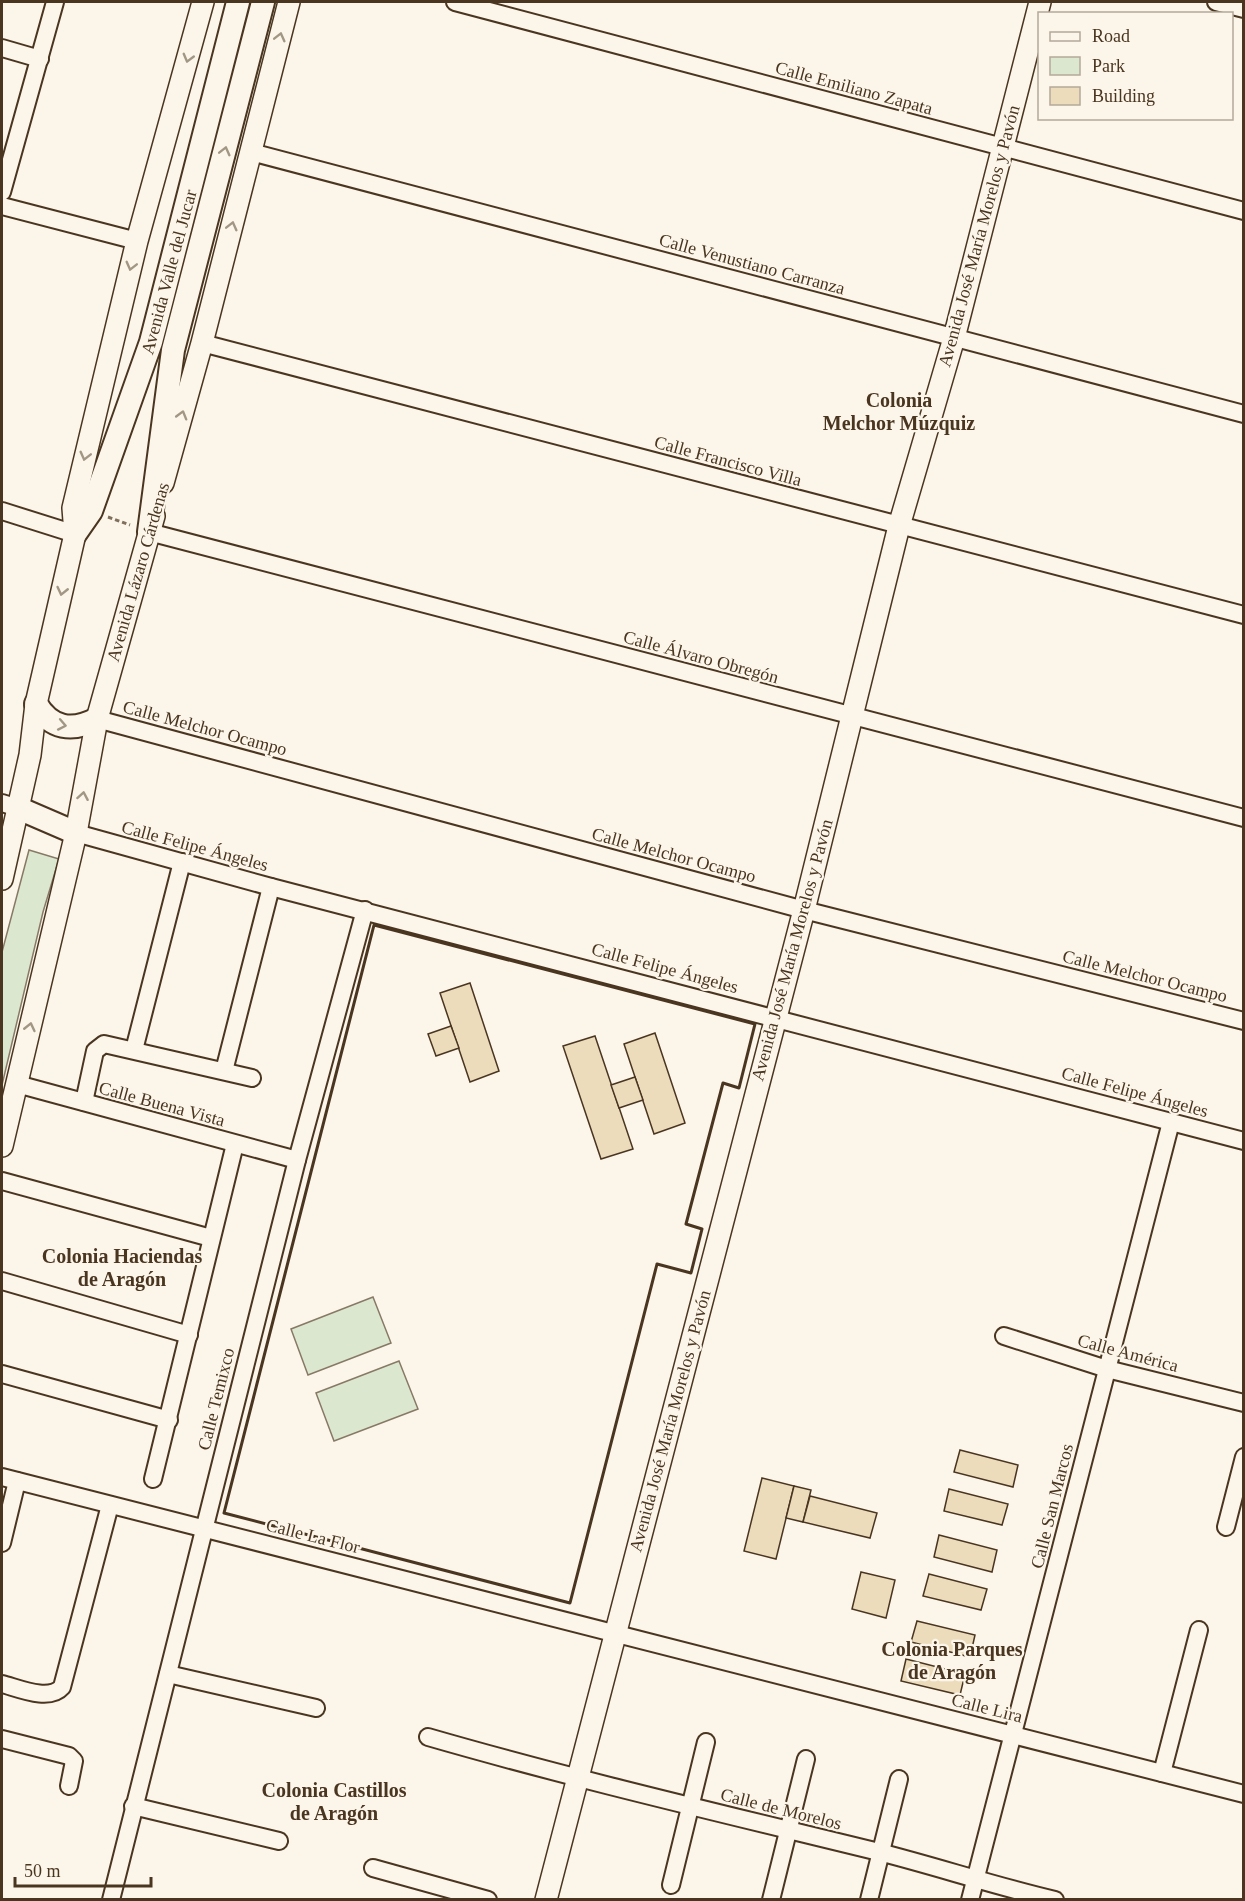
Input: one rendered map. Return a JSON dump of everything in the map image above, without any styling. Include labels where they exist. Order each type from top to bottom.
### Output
[{"type":"main road","name":"Avenida Valle del Jucar","points":[[75,534],[91,511],[151,342],[238,2]]},
{"type":"main road","name":"Avenida Valle del Jucar","points":[[149,532],[172,350],[263,2]]},
{"type":"main road","points":[[36,704],[43,716],[59,726],[83,726],[97,719]]},
{"type":"main road","points":[[10,805],[76,833]]},
{"type":"street","points":[[2,192],[55,2]]},
{"type":"street","points":[[2,879],[10,805],[30,755],[36,704],[75,534],[73,508],[137,242],[203,2]]},
{"type":"street","name":"Avenida Lázaro Cárdenas","points":[[2,1146],[76,833],[97,719],[202,344],[289,2]]},
{"type":"street","name":"Calle Emiliano Zapata","points":[[454,2],[1244,211]]},
{"type":"street","name":"Avenida José María Morelos y Pavón","points":[[546,1899],[804,910],[900,526],[954,338],[1040,2]]},
{"type":"street","points":[[1216,2],[1244,9]]},
{"type":"street","points":[[2,48],[40,59]]},
{"type":"street","name":"Calle Venustiano Carranza","points":[[251,152],[1244,414]]},
{"type":"street","points":[[2,206],[137,242]]},
{"type":"street","name":"Calle Francisco Villa","points":[[202,344],[1244,615]]},
{"type":"street","points":[[2,511],[75,534]]},
{"type":"street","name":"Calle Álvaro Obregón","points":[[149,532],[1244,818]]},
{"type":"street","name":"Calle Melchor Ocampo","points":[[97,719],[804,910],[1244,1021]]},
{"type":"street","name":"Calle Felipe Ángeles","points":[[76,833],[271,887],[1244,1141]]},
{"type":"street","points":[[134,1050],[182,862]]},
{"type":"street","points":[[224,1071],[271,887]]},
{"type":"street","name":"Calle Temixco","points":[[111,1899],[297,1160],[364,910]]},
{"type":"street","points":[[84,1102],[98,1048],[108,1044],[252,1078]]},
{"type":"street","name":"Calle Buena Vista","points":[[17,1084],[297,1160]]},
{"type":"street","name":"Calle San Marcos","points":[[970,1899],[1015,1735],[1171,1122]]},
{"type":"street","points":[[153,1479],[235,1144]]},
{"type":"street","points":[[2,1181],[211,1238]]},
{"type":"street","points":[[2,1281],[189,1335]]},
{"type":"street","name":"Calle América","points":[[1004,1336],[1107,1369],[1244,1403]]},
{"type":"street","points":[[2,1374],[169,1420]]},
{"type":"street","points":[[1226,1527],[1244,1457]]},
{"type":"street","points":[[2,1543],[9,1479]]},
{"type":"street","name":"Calle La Flor","points":[[9,1479],[615,1634]]},
{"type":"street","points":[[2,1684],[45,1694],[58,1692],[62,1687],[110,1505]]},
{"type":"street","points":[[1162,1773],[1199,1630]]},
{"type":"street","name":"Calle Lira","points":[[615,1634],[1244,1794]]},
{"type":"street","points":[[168,1674],[316,1708]]},
{"type":"street","name":"Calle de Morelos","points":[[428,1737],[577,1779],[789,1832],[880,1852],[975,1880],[1055,1899]]},
{"type":"street","points":[[2,1739],[69,1755],[74,1761],[69,1786]]},
{"type":"street","points":[[671,1886],[706,1743]]},
{"type":"street","points":[[771,1899],[806,1759]]},
{"type":"street","points":[[869,1899],[899,1779]]},
{"type":"street","points":[[133,1806],[279,1841]]},
{"type":"street","points":[[373,1868],[488,1899]]},
{"type":"green space","points":[[29,850],[59,859],[43,912],[2,1085],[2,952]]},
{"type":"green space","points":[[373,1297],[391,1343],[308,1375],[291,1329]]},
{"type":"green space","points":[[399,1361],[418,1409],[334,1441],[316,1393]]},
{"type":"building","points":[[470,983],[499,1071],[470,1082],[440,993]]},
{"type":"building","points":[[451,1026],[459,1048],[436,1056],[428,1034]]},
{"type":"building","points":[[655,1033],[685,1123],[654,1134],[624,1044]]},
{"type":"building","points":[[595,1036],[633,1149],[601,1159],[563,1046]]},
{"type":"building","points":[[635,1077],[643,1100],[619,1108],[611,1085]]},
{"type":"building","points":[[960,1450],[1018,1465],[1013,1487],[954,1472]]},
{"type":"building","points":[[762,1478],[794,1486],[776,1559],[744,1551]]},
{"type":"building","points":[[794,1486],[811,1490],[803,1522],[786,1518]]},
{"type":"building","points":[[949,1489],[1008,1504],[1002,1525],[944,1511]]},
{"type":"building","points":[[810,1496],[877,1513],[870,1538],[803,1522]]},
{"type":"building","points":[[939,1535],[997,1550],[992,1572],[934,1557]]},
{"type":"building","points":[[861,1572],[895,1580],[886,1618],[852,1609]]},
{"type":"building","points":[[929,1574],[987,1589],[981,1610],[923,1596]]},
{"type":"building","points":[[917,1621],[975,1635],[970,1657],[911,1642]]},
{"type":"building","points":[[906,1659],[965,1674],[960,1695],[901,1681]]},
{"type":"wall","points":[[374,925],[755,1024],[739,1088],[723,1083],[686,1224],[702,1229],[691,1273],[657,1264],[570,1603],[224,1513],[374,925]]},
{"type":"district","name":"Colonia Melchor Múzquiz","points":[[899,412]]},
{"type":"district","name":"Colonia Haciendas de Aragón","points":[[122,1268]]},
{"type":"district","name":"Colonia Parques de Aragón","points":[[952,1660]]},
{"type":"district","name":"Colonia Castillos de Aragón","points":[[334,1802]]}]
